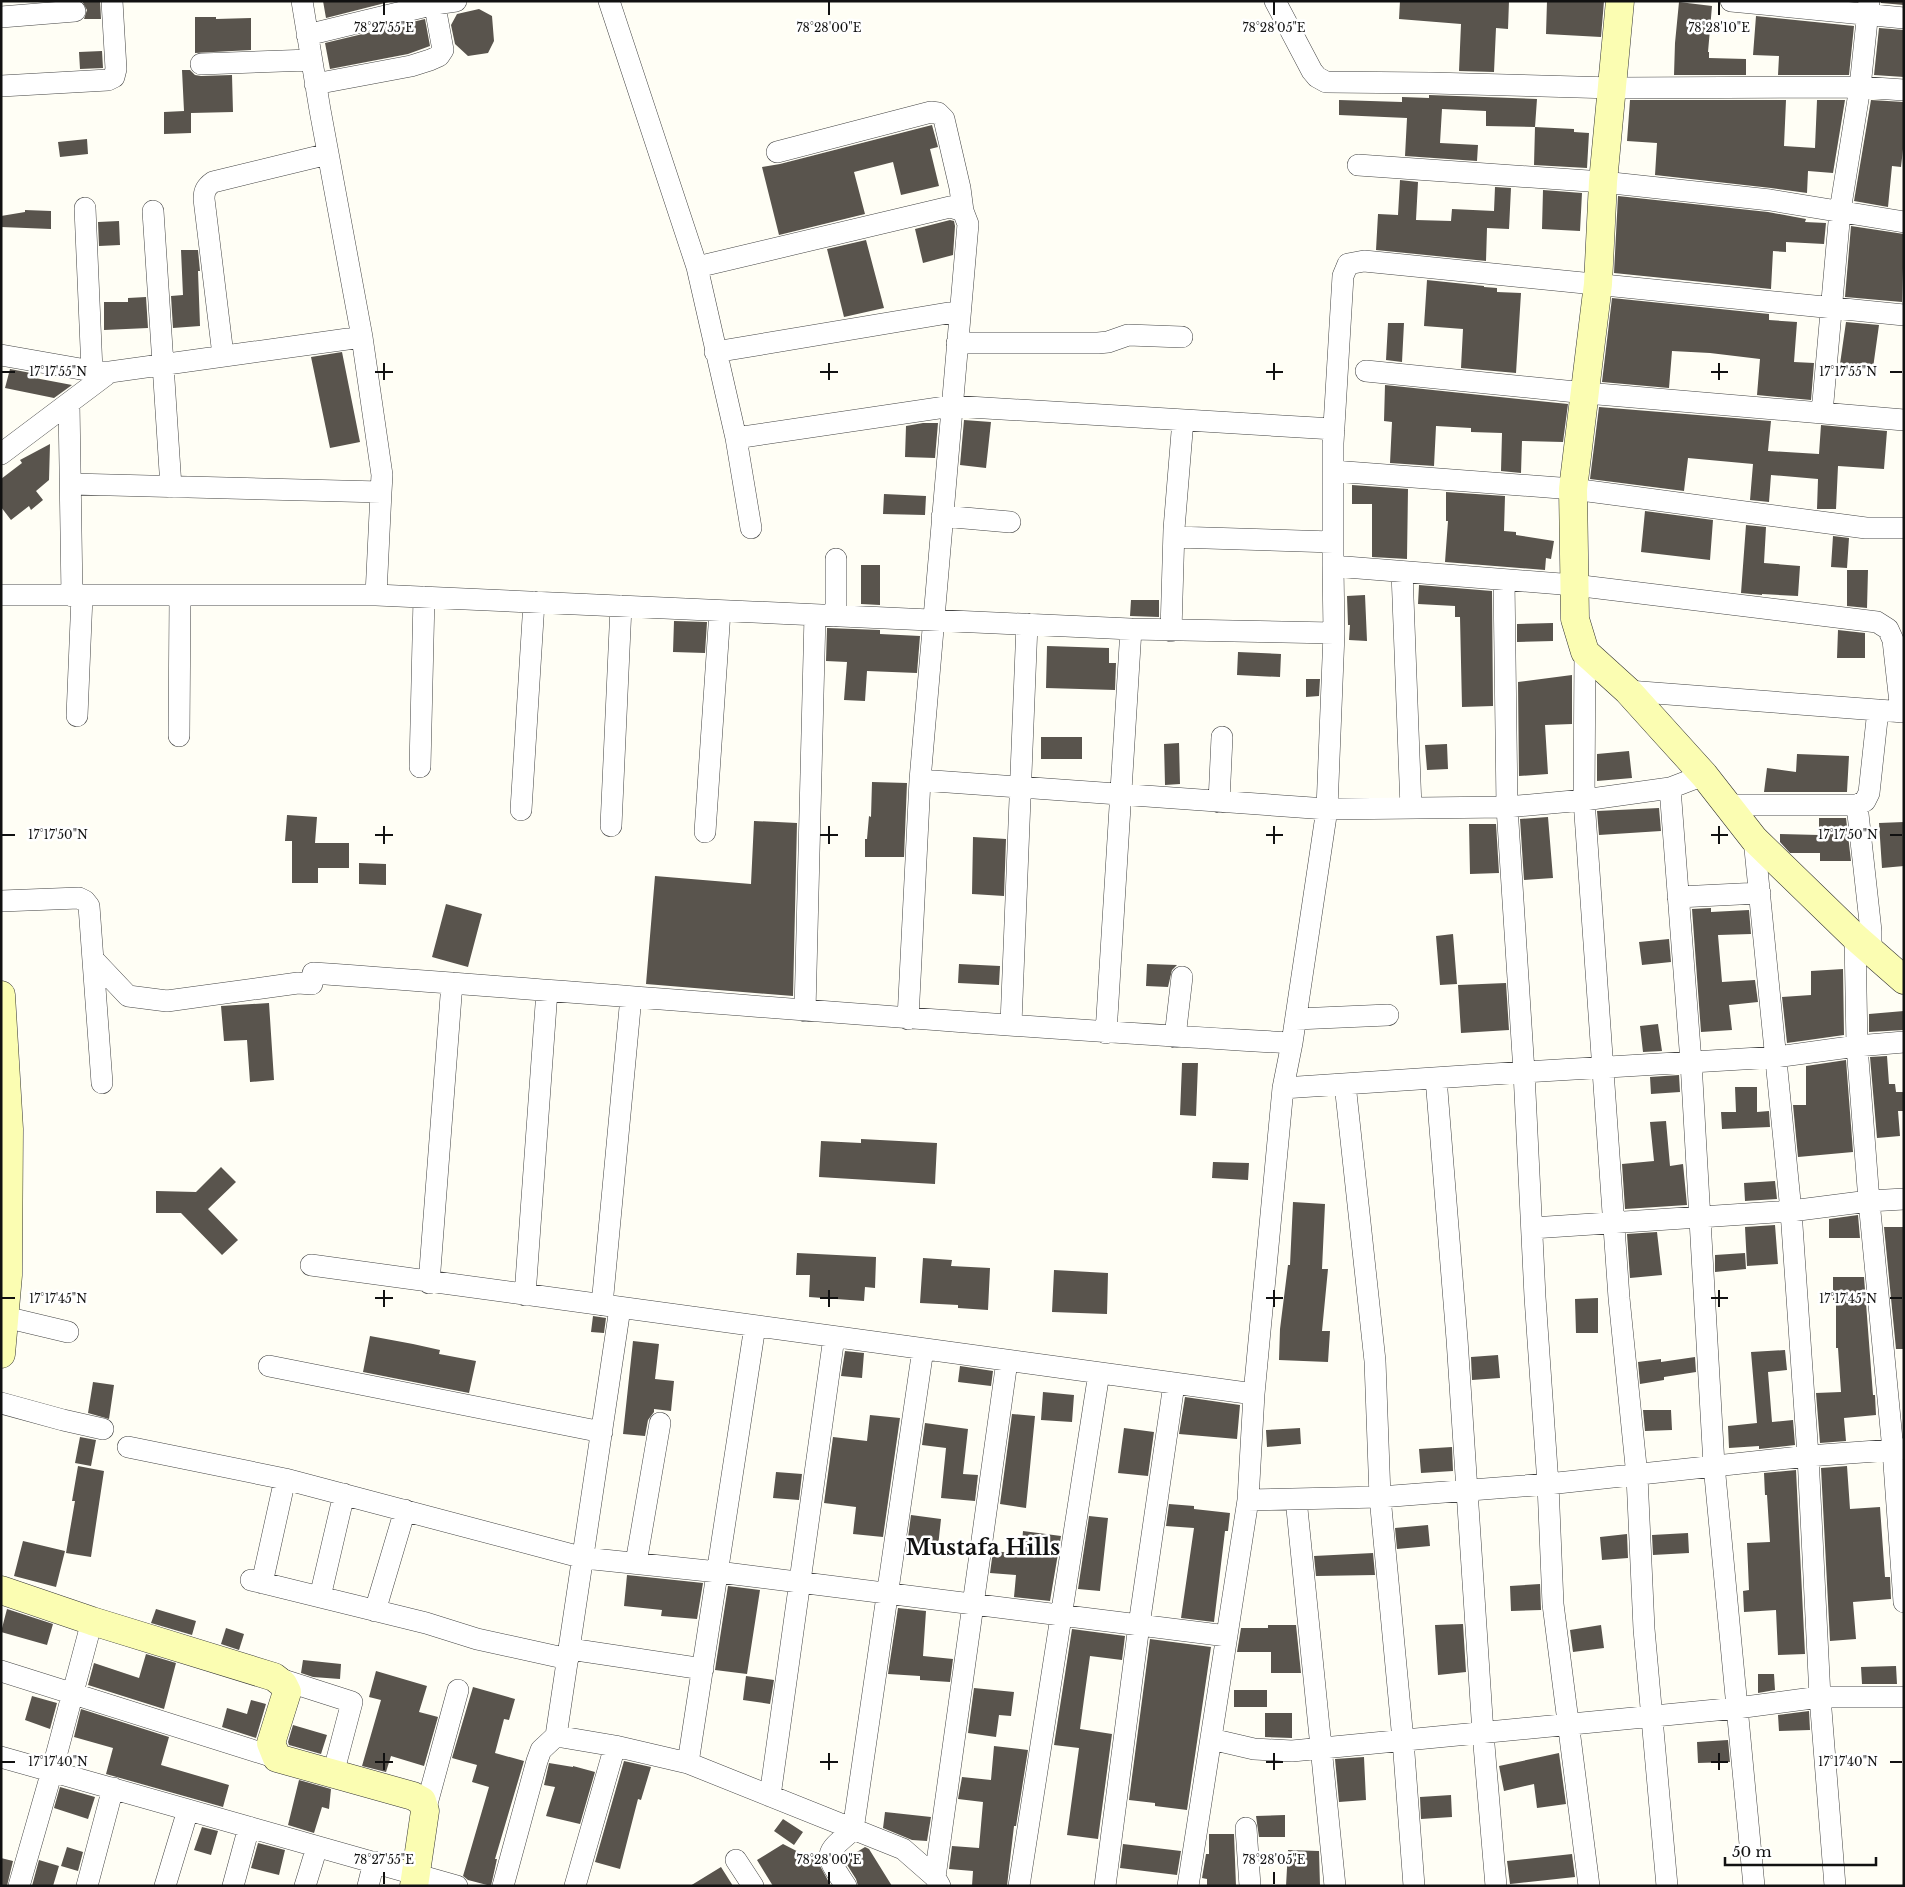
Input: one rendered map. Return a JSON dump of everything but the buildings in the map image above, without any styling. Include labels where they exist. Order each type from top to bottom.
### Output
[{"type":"street","points":[[1,86],[108,80],[114,76],[116,69],[112,1]]},
{"type":"street","points":[[302,1],[315,84],[362,337],[382,474],[376,595]]},
{"type":"street","points":[[307,34],[434,3],[456,1]]},
{"type":"street","points":[[609,1],[697,267],[736,438],[751,528]]},
{"type":"street","points":[[1275,1],[1312,71],[1317,77],[1326,82],[1613,88],[1860,87],[1904,90]]},
{"type":"street","points":[[1620,1],[1603,182],[1598,284],[1573,489],[1574,585],[1575,619],[1585,652],[1584,800],[1602,1067],[1619,1298],[1636,1476],[1644,1629],[1667,1886]]},
{"type":"street","points":[[1730,1],[1868,8],[1904,18]]},
{"type":"street","points":[[315,84],[411,66],[439,56],[443,50],[434,3]]},
{"type":"street","points":[[1822,413],[1840,211],[1860,87],[1868,8]]},
{"type":"street","points":[[1,17],[75,10]]},
{"type":"street","points":[[201,64],[311,60]]},
{"type":"street","points":[[777,152],[931,112],[938,113],[944,119],[960,188],[963,211],[968,224],[920,780],[908,1019]]},
{"type":"street","points":[[223,355],[204,199],[207,186],[212,182],[326,145]]},
{"type":"street","points":[[1358,165],[1603,182],[1770,200],[1904,222]]},
{"type":"street","points":[[697,267],[950,207],[963,211]]},
{"type":"street","points":[[85,208],[101,371]]},
{"type":"street","points":[[153,211],[171,486]]},
{"type":"street","points":[[1188,1886],[1248,1500],[1254,1394],[1283,1088],[1296,1019],[1327,809],[1334,633],[1334,429],[1343,276],[1348,264],[1364,261],[1904,315]]},
{"type":"street","points":[[715,352],[960,311]]},
{"type":"street","points":[[957,343],[1098,343],[1108,342],[1128,335],[1182,337]]},
{"type":"street","points":[[1,355],[101,371],[362,337]]},
{"type":"street","points":[[1,454],[69,403],[101,371]]},
{"type":"street","points":[[1366,371],[1586,393],[1904,420]]},
{"type":"street","points":[[69,403],[77,596],[77,716]]},
{"type":"street","points":[[736,438],[952,406],[1334,429]]},
{"type":"street","points":[[1171,631],[1174,537],[1183,420]]},
{"type":"street","points":[[1333,470],[1573,489],[1866,528],[1904,528]]},
{"type":"street","points":[[72,484],[381,492]]},
{"type":"street","points":[[942,516],[1010,522]]},
{"type":"street","points":[[1174,537],[1333,542]]},
{"type":"street","points":[[836,559],[836,616]]},
{"type":"street","points":[[1333,566],[1574,585],[1877,622],[1888,629],[1893,640],[1902,712],[1628,691]]},
{"type":"street","points":[[1402,572],[1411,808]]},
{"type":"street","points":[[1504,580],[1507,807],[1548,1484],[1553,1604],[1589,1886]]},
{"type":"street","points":[[1,596],[376,595],[1171,631],[1334,633]]},
{"type":"street","points":[[178,736],[180,596]]},
{"type":"street","points":[[420,767],[424,597]]},
{"type":"street","points":[[521,810],[534,602]]},
{"type":"street","points":[[611,826],[621,606]]},
{"type":"street","points":[[705,832],[720,611]]},
{"type":"street","points":[[805,1011],[815,615]]},
{"type":"street","points":[[1011,1024],[1027,624]]},
{"type":"street","points":[[1106,1033],[1131,629]]},
{"type":"street","points":[[1585,652],[1628,691],[1704,775],[1754,839],[1863,944],[1904,980]]},
{"type":"street","points":[[1728,805],[1857,805],[1865,801],[1868,793],[1878,710]]},
{"type":"street","points":[[1219,802],[1222,737]]},
{"type":"street","points":[[920,780],[1327,809],[1507,807],[1584,800],[1670,788],[1704,775]]},
{"type":"street","points":[[1670,788],[1691,1062],[1714,1465],[1754,1886]]},
{"type":"street","points":[[1857,805],[1871,932],[1863,944],[1857,1046],[1869,1201],[1898,1449],[1904,1602]]},
{"type":"street","points":[[1754,839],[1791,1211],[1808,1456],[1820,1697],[1834,1886]]},
{"type":"street","points":[[1678,898],[1760,893]]},
{"type":"street","points":[[1,901],[79,898],[89,906],[102,1083]]},
{"type":"street","points":[[93,958],[128,996],[167,1001],[298,982],[312,978],[452,982],[908,1019],[1011,1024],[1106,1033],[1292,1043]]},
{"type":"street","points":[[1175,1037],[1182,976]]},
{"type":"street","points":[[430,1283],[452,982]]},
{"type":"street","points":[[525,1295],[547,991]]},
{"type":"street","points":[[1,995],[9,1129],[4,1317],[1,1354]]},
{"type":"street","points":[[503,1886],[537,1761],[541,1750],[556,1736],[584,1558],[602,1432],[631,997]]},
{"type":"street","points":[[1296,1019],[1388,1014]]},
{"type":"street","points":[[1283,1088],[1776,1057],[1904,1042]]},
{"type":"street","points":[[1436,1078],[1457,1339],[1483,1733],[1496,1886]]},
{"type":"street","points":[[1345,1084],[1375,1362],[1380,1496],[1403,1740],[1414,1886]]},
{"type":"street","points":[[1532,1228],[1791,1211],[1869,1201],[1904,1199]]},
{"type":"street","points":[[310,1265],[430,1283],[1254,1394]]},
{"type":"street","points":[[4,1317],[68,1332]]},
{"type":"street","points":[[688,1763],[755,1326]]},
{"type":"street","points":[[770,1796],[834,1337]]},
{"type":"street","points":[[846,1886],[830,1862],[829,1854],[832,1848],[853,1830],[923,1349]]},
{"type":"street","points":[[938,1881],[1006,1361]]},
{"type":"street","points":[[269,1366],[602,1432]]},
{"type":"street","points":[[1019,1886],[1099,1374]]},
{"type":"street","points":[[1104,1886],[1174,1384]]},
{"type":"street","points":[[1,1403],[62,1420],[103,1428]]},
{"type":"street","points":[[636,1563],[660,1423]]},
{"type":"street","points":[[128,1447],[285,1479],[584,1558],[718,1572],[1227,1636]]},
{"type":"street","points":[[1248,1500],[1380,1496],[1548,1484],[1636,1476],[1714,1465],[1898,1449]]},
{"type":"street","points":[[285,1479],[257,1582],[426,1623],[477,1639],[569,1654],[703,1669]]},
{"type":"street","points":[[320,1597],[344,1494]]},
{"type":"street","points":[[1296,1499],[1335,1886]]},
{"type":"street","points":[[375,1611],[405,1510]]},
{"type":"street","points":[[1,1590],[92,1621],[352,1702],[333,1774]]},
{"type":"street","points":[[19,1886],[92,1621]]},
{"type":"street","points":[[1,1671],[277,1758],[413,1796],[422,1801],[425,1812]]},
{"type":"street","points":[[274,1677],[283,1684],[286,1692],[272,1743],[277,1758]]},
{"type":"street","points":[[414,1880],[425,1812],[458,1690]]},
{"type":"street","points":[[1211,1739],[1254,1749],[1292,1751],[1652,1717],[1820,1697],[1904,1697]]},
{"type":"street","points":[[556,1736],[615,1746],[688,1763],[903,1850],[938,1881]]},
{"type":"street","points":[[575,1886],[615,1746]]},
{"type":"street","points":[[1,1757],[374,1862],[414,1880],[457,1886]]},
{"type":"street","points":[[87,1886],[112,1788]]},
{"type":"street","points":[[165,1886],[188,1810]]},
{"type":"street","points":[[233,1886],[249,1827]]},
{"type":"street","points":[[1246,1828],[1250,1886]]},
{"type":"street","points":[[305,1886],[317,1847]]},
{"type":"street","points":[[736,1860],[753,1886]]},
{"type":"street","points":[[368,1886],[374,1862]]},
{"type":"district","name":"Mustafa Hills","points":[[983,1547]]}]
